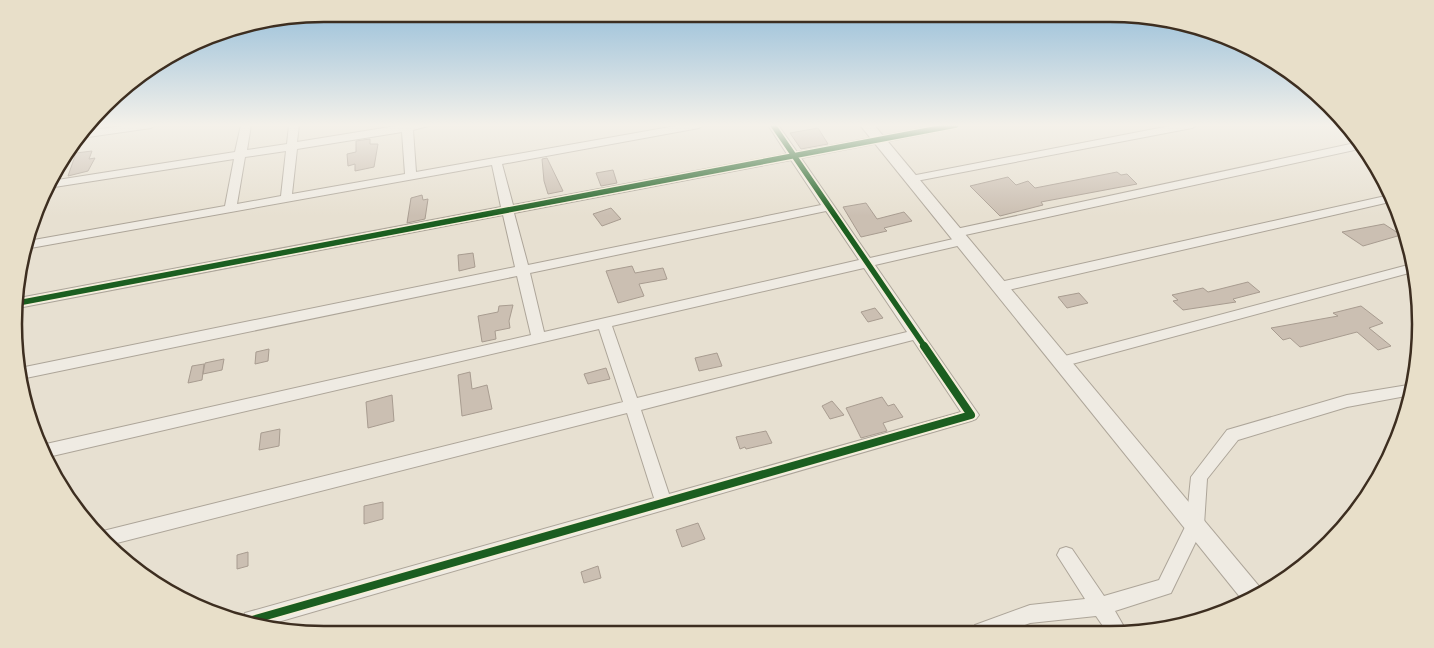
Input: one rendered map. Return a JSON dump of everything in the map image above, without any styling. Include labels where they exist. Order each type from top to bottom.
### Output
[{"type":"street","points":[[58,184],[239,155]]},
{"type":"street","points":[[230,209],[241,155]]},
{"type":"street","points":[[286,199],[290,155]]},
{"type":"street","points":[[409,155],[411,177]]},
{"type":"street","points":[[34,244],[528,155]]},
{"type":"street","points":[[892,155],[1250,591]]},
{"type":"street","points":[[911,178],[1032,155]]},
{"type":"street","points":[[50,450],[539,338],[865,262],[959,237],[1317,155]]},
{"type":"street","points":[[23,302],[793,156],[914,335],[971,415],[258,618]]},
{"type":"street","points":[[496,161],[539,338]]},
{"type":"street","points":[[1000,287],[1384,200]]},
{"type":"street","points":[[26,373],[828,206]]},
{"type":"street","points":[[1061,362],[1407,270]]},
{"type":"street","points":[[604,322],[664,502]]},
{"type":"street","points":[[110,536],[914,335]]},
{"type":"street","points":[[998,626],[1030,614],[1101,606],[1164,587],[1195,525],[1200,477],[1233,435],[1347,401],[1404,391]]},
{"type":"street","points":[[1066,555],[1114,626]]},
{"type":"building","points":[[75,155],[90,155],[89,159],[95,158],[88,171],[68,176]]},
{"type":"building","points":[[347,155],[376,155],[374,167],[355,171],[355,164],[348,166]]},
{"type":"building","points":[[547,158],[563,191],[548,194],[544,181],[542,159]]},
{"type":"building","points":[[613,170],[617,183],[601,186],[596,173]]},
{"type":"building","points":[[1117,172],[1121,175],[1127,174],[1137,184],[1041,202],[1043,205],[1000,216],[970,186],[1008,177],[1016,185],[1028,181],[1035,188]]},
{"type":"building","points":[[422,195],[423,200],[428,199],[425,219],[407,223],[411,198]]},
{"type":"building","points":[[866,203],[877,219],[904,212],[912,221],[884,228],[887,231],[861,237],[843,207]]},
{"type":"building","points":[[611,208],[621,219],[602,226],[593,214]]},
{"type":"building","points":[[1384,224],[1397,232],[1398,236],[1363,246],[1342,232]]},
{"type":"building","points":[[473,253],[475,267],[459,271],[458,255]]},
{"type":"building","points":[[632,266],[635,273],[663,268],[667,279],[639,284],[644,296],[618,303],[606,271]]},
{"type":"building","points":[[1248,282],[1260,292],[1233,299],[1236,302],[1183,310],[1173,301],[1178,300],[1172,295],[1203,288],[1208,292]]},
{"type":"building","points":[[1079,293],[1088,303],[1067,308],[1058,297]]},
{"type":"building","points":[[513,305],[509,321],[510,328],[495,331],[496,339],[482,342],[478,316],[498,312],[499,306]]},
{"type":"building","points":[[1361,306],[1383,323],[1369,328],[1391,346],[1378,350],[1357,332],[1300,347],[1290,338],[1283,340],[1271,328],[1338,316],[1333,313]]},
{"type":"building","points":[[875,308],[883,318],[868,322],[861,312]]},
{"type":"building","points":[[269,349],[268,361],[255,364],[256,352]]},
{"type":"building","points":[[717,353],[722,366],[699,371],[695,358]]},
{"type":"building","points":[[224,359],[222,370],[203,374],[205,363]]},
{"type":"building","points":[[204,364],[202,380],[188,383],[192,366]]},
{"type":"building","points":[[606,368],[610,379],[588,384],[584,374]]},
{"type":"building","points":[[470,372],[472,389],[487,385],[492,409],[462,416],[458,375]]},
{"type":"building","points":[[392,395],[394,421],[368,428],[366,402]]},
{"type":"building","points":[[882,397],[888,406],[894,404],[903,417],[883,423],[887,431],[861,438],[846,408]]},
{"type":"building","points":[[832,401],[844,415],[830,419],[822,406]]},
{"type":"building","points":[[280,429],[279,446],[259,450],[261,433]]},
{"type":"building","points":[[766,431],[772,443],[740,449],[736,437]]},
{"type":"building","points":[[383,502],[383,519],[364,524],[364,506]]},
{"type":"building","points":[[698,523],[705,539],[682,547],[676,530]]},
{"type":"building","points":[[248,552],[248,566],[237,569],[237,555]]},
{"type":"building","points":[[598,566],[601,578],[584,583],[581,572]]},
{"type":"cycle path","points":[[258,618],[971,415],[794,155]]},
{"type":"cycle path","points":[[23,302],[797,155]]}]
